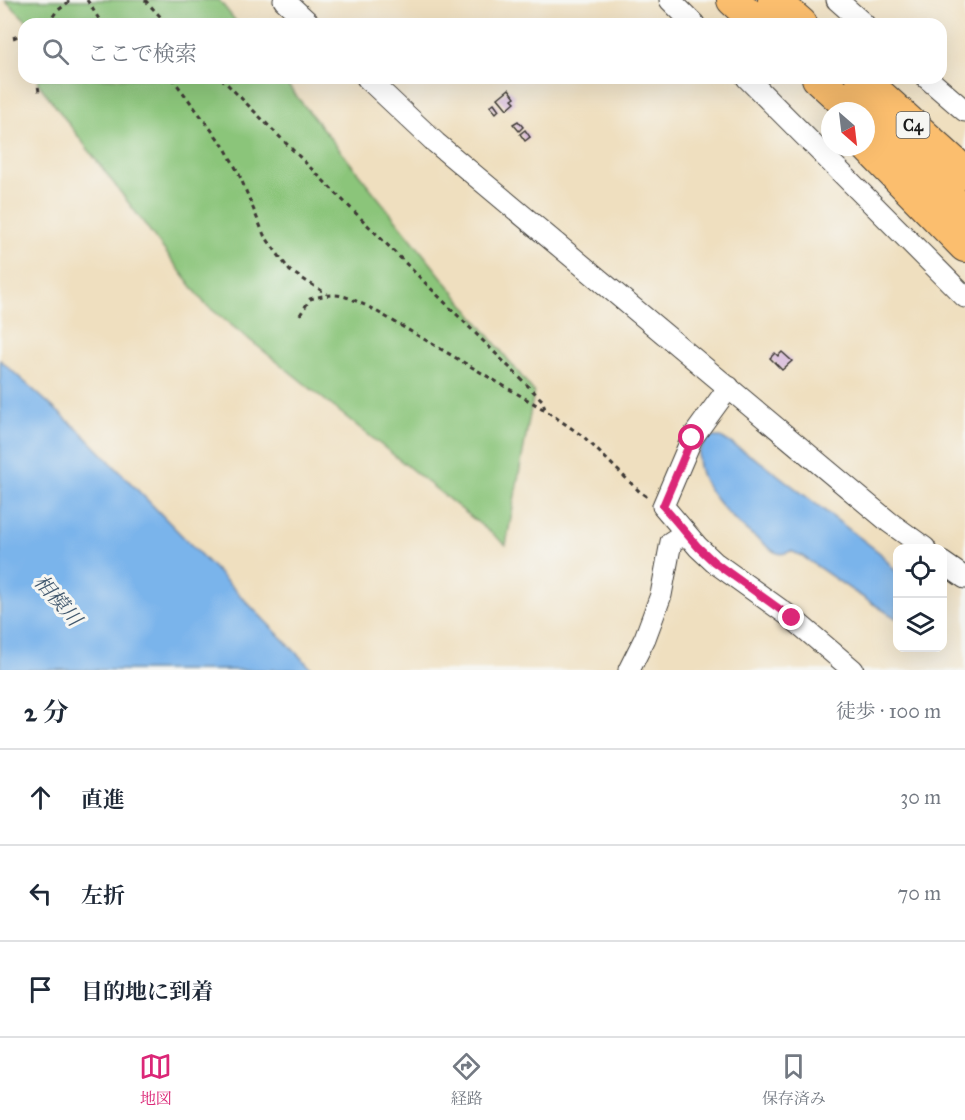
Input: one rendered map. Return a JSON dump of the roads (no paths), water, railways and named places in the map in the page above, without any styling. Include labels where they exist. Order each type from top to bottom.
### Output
[{"type":"highway","points":[[720,0],[738,18]]},
{"type":"highway","points":[[733,0],[752,18]]},
{"type":"highway","points":[[774,0],[794,18]]},
{"type":"highway","points":[[805,84],[823,102]]},
{"type":"highway","points":[[825,84],[844,102]]},
{"type":"highway","name":"C4","points":[[868,84],[965,172]]},
{"type":"highway","name":"C4","points":[[875,130],[965,212]]},
{"type":"highway","points":[[875,154],[965,246]]},
{"type":"street","points":[[284,0],[303,18]]},
{"type":"street","points":[[670,0],[688,18]]},
{"type":"street","points":[[837,0],[857,18]]},
{"type":"street","points":[[373,84],[436,143],[889,522],[918,544]]},
{"type":"street","points":[[753,84],[965,297]]},
{"type":"street","points":[[934,84],[965,111]]},
{"type":"street","points":[[729,387],[692,438],[663,506],[714,562],[792,618],[853,670]]},
{"type":"street","points":[[629,670],[645,638],[661,595],[671,542],[679,537],[689,537]]},
{"type":"street","points":[[947,565],[965,578]]},
{"type":"water","name":"相模川","points":[[0,360],[83,434],[313,670],[0,670]]},
{"type":"water","points":[[710,437],[721,437],[761,462],[880,553],[893,568],[893,616],[802,556],[791,551],[781,554],[772,550],[742,526],[719,504],[703,478],[699,465],[699,452]]}]
